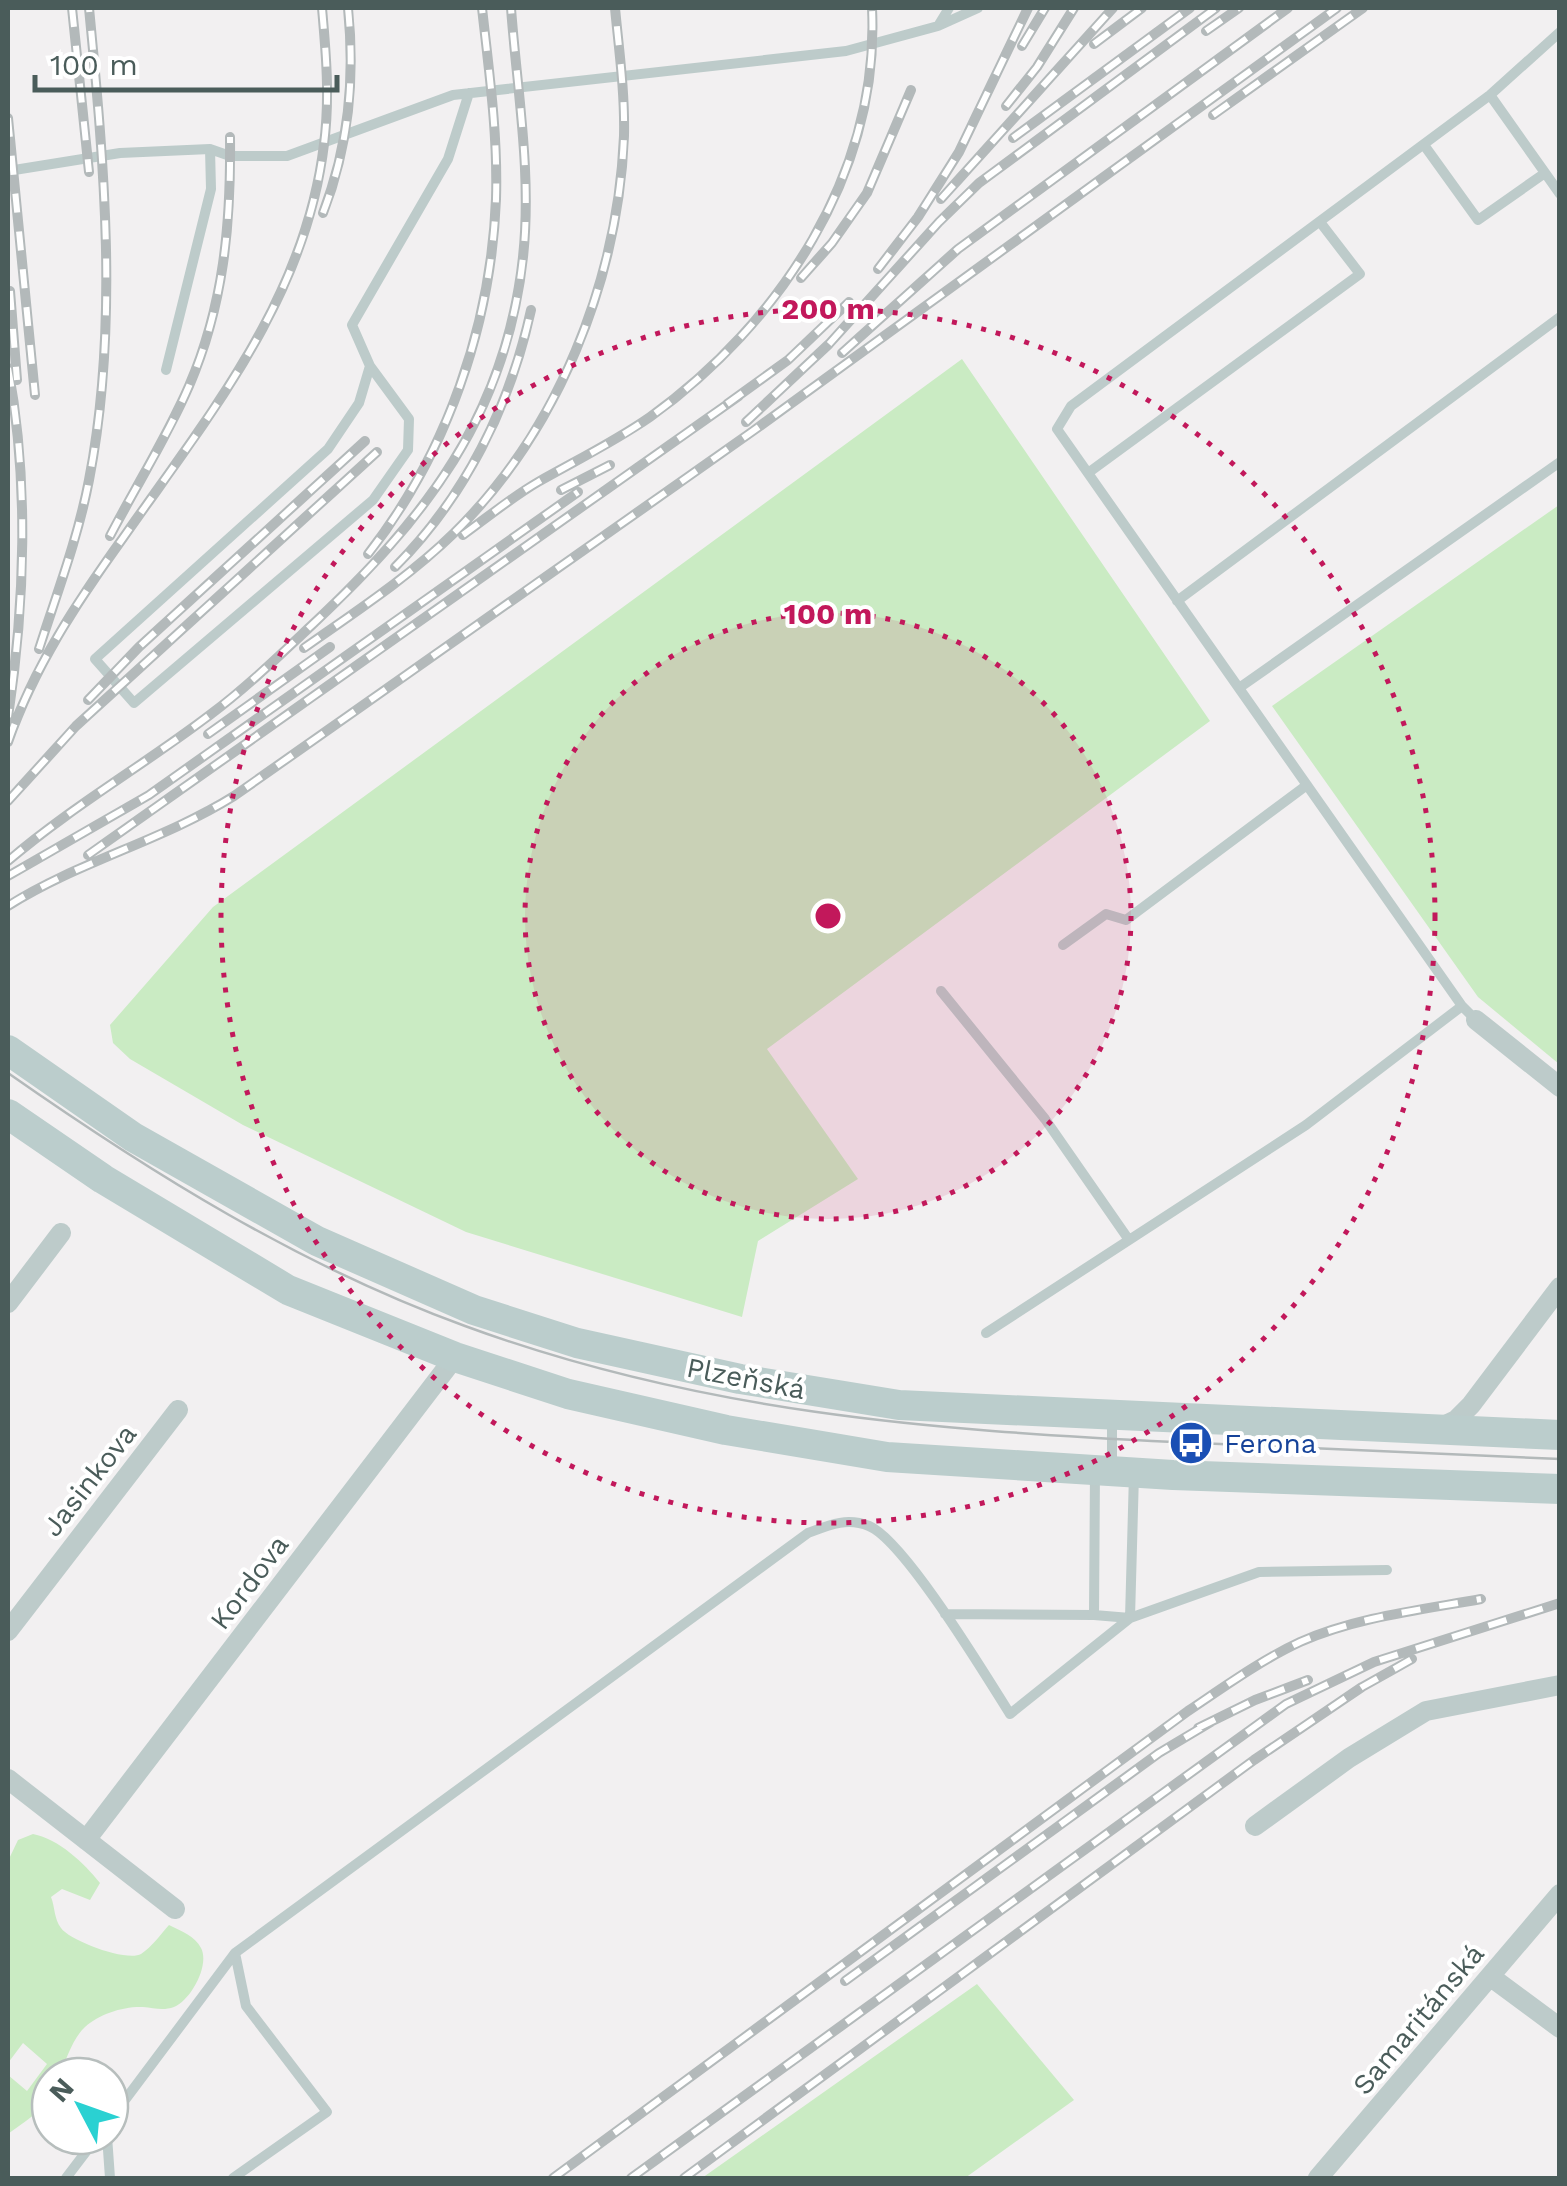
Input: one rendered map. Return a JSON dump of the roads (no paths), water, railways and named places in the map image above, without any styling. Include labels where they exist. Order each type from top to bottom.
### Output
[{"type":"main road","name":"Plzeňská","points":[[8,1050],[133,1137],[317,1241],[474,1310],[577,1344],[740,1380],[899,1404],[1560,1434]]},
{"type":"main road","name":"Plzeňská","points":[[8,1114],[103,1179],[288,1290],[455,1357],[568,1394],[726,1430],[888,1456],[1114,1471],[1560,1489]]},
{"type":"street","points":[[1469,1013],[1560,1087]]},
{"type":"street","points":[[8,1303],[61,1233]]},
{"type":"street","points":[[1438,1428],[1456,1420],[1471,1405],[1560,1286]]},
{"type":"street","name":"Kordova","points":[[86,1840],[455,1357]]},
{"type":"street","name":"Jasinkova","points":[[8,1632],[178,1410]]},
{"type":"street","points":[[1255,1826],[1350,1758],[1426,1711],[1560,1685]]},
{"type":"street","points":[[8,1779],[175,1909]]},
{"type":"street","name":"Samaritánská","points":[[1318,2178],[1560,1894]]},
{"type":"street","points":[[1491,1977],[1560,2028]]},
{"type":"lane","points":[[938,26],[949,8]]},
{"type":"lane","points":[[8,171],[120,153],[210,148],[230,156],[288,156],[452,95],[846,52],[938,26],[978,8]]},
{"type":"lane","points":[[986,1333],[1306,1125],[1469,1013],[1057,430],[1071,406],[1490,95],[1560,32]]},
{"type":"lane","points":[[370,366],[359,403],[328,449],[95,660],[134,703],[373,500],[408,450],[408,419],[370,366],[352,325],[448,159],[469,93]]},
{"type":"lane","points":[[1490,95],[1560,194]]},
{"type":"lane","points":[[1424,145],[1478,220],[1545,173]]},
{"type":"lane","points":[[166,370],[212,190],[210,148]]},
{"type":"lane","points":[[1088,473],[1360,274],[1320,222]]},
{"type":"lane","points":[[1178,601],[1560,317]]},
{"type":"lane","points":[[1239,688],[1560,462]]},
{"type":"lane","points":[[1063,945],[1106,914],[1126,920],[1307,785]]},
{"type":"lane","points":[[941,991],[1044,1119],[1130,1240]]},
{"type":"lane","points":[[1112,1416],[1130,1618]]},
{"type":"lane","points":[[1094,1615],[1114,1471]]},
{"type":"lane","points":[[130,2093],[235,1953],[808,1532],[843,1521],[871,1526],[897,1549],[1010,1714],[1130,1618],[1259,1572],[1387,1570]]},
{"type":"lane","points":[[944,1614],[1130,1618]]},
{"type":"lane","points":[[233,2178],[327,2112],[246,2006],[235,1953]]},
{"type":"lane","points":[[66,2178],[83,2156]]},
{"type":"tram line","points":[[8,1073],[172,1181],[344,1275],[465,1326],[640,1379],[815,1412],[992,1431],[1560,1459]]},
{"type":"railway","points":[[72,8],[89,172]]},
{"type":"railway","points":[[39,649],[84,502],[104,363],[104,185],[89,8]]},
{"type":"railway","points":[[8,742],[30,687],[58,636],[220,400],[275,304],[297,253],[314,200],[326,127],[322,8]]},
{"type":"railway","points":[[323,213],[339,162],[348,112],[348,8]]},
{"type":"railway","points":[[368,554],[421,474],[442,431],[460,386],[485,294],[496,175],[482,8]]},
{"type":"railway","points":[[8,861],[211,714],[263,670],[391,545],[454,460],[479,415],[499,366],[514,314],[523,257],[525,163],[511,8]]},
{"type":"railway","points":[[304,648],[400,579],[454,533],[491,493],[552,401],[595,298],[610,245],[619,191],[624,120],[615,8]]},
{"type":"railway","points":[[463,535],[528,488],[650,417],[741,337],[779,290],[813,239],[840,185],[859,128],[870,69],[872,8]]},
{"type":"railway","points":[[878,269],[918,217],[959,152],[1028,8]]},
{"type":"railway","points":[[1022,46],[1045,8]]},
{"type":"railway","points":[[1006,106],[1037,67],[1074,8]]},
{"type":"railway","points":[[941,199],[1113,8]]},
{"type":"railway","points":[[1094,44],[1142,8]]},
{"type":"railway","points":[[1013,138],[1190,8]]},
{"type":"railway","points":[[746,422],[829,344],[979,183],[1216,8]]},
{"type":"railway","points":[[1206,31],[1239,8]]},
{"type":"railway","points":[[842,353],[958,249],[1288,8]]},
{"type":"railway","points":[[8,906],[234,796],[753,431],[1337,8]]},
{"type":"railway","points":[[1213,115],[1363,8]]},
{"type":"railway","points":[[801,278],[832,243],[867,193],[911,90]]},
{"type":"railway","points":[[8,118],[35,395]]},
{"type":"railway","points":[[110,536],[161,443],[201,356],[223,263],[230,137]]},
{"type":"railway","points":[[10,291],[17,380]]},
{"type":"railway","points":[[727,404],[788,360],[849,302]]},
{"type":"railway","points":[[395,567],[443,511],[481,448],[511,381],[531,310]]},
{"type":"railway","points":[[8,368],[22,498],[21,586],[8,717]]},
{"type":"railway","points":[[88,855],[739,396]]},
{"type":"railway","points":[[88,700],[139,647],[365,441]]},
{"type":"railway","points":[[8,801],[76,726],[377,452]]},
{"type":"railway","points":[[561,490],[610,465]]},
{"type":"railway","points":[[8,876],[149,795],[578,492]]},
{"type":"railway","points":[[208,734],[330,647]]},
{"type":"railway","points":[[553,2178],[1188,1711],[1257,1665],[1300,1642],[1344,1626],[1481,1599]]},
{"type":"railway","points":[[631,2178],[1286,1704],[1374,1662],[1560,1603]]},
{"type":"railway","points":[[684,2178],[1254,1760],[1362,1687],[1412,1659]]},
{"type":"railway","points":[[1198,1728],[1308,1680]]},
{"type":"railway","points":[[845,1981],[1159,1753],[1211,1722]]},
{"type":"place","name":"Ferona","points":[[1191,1443]]}]
